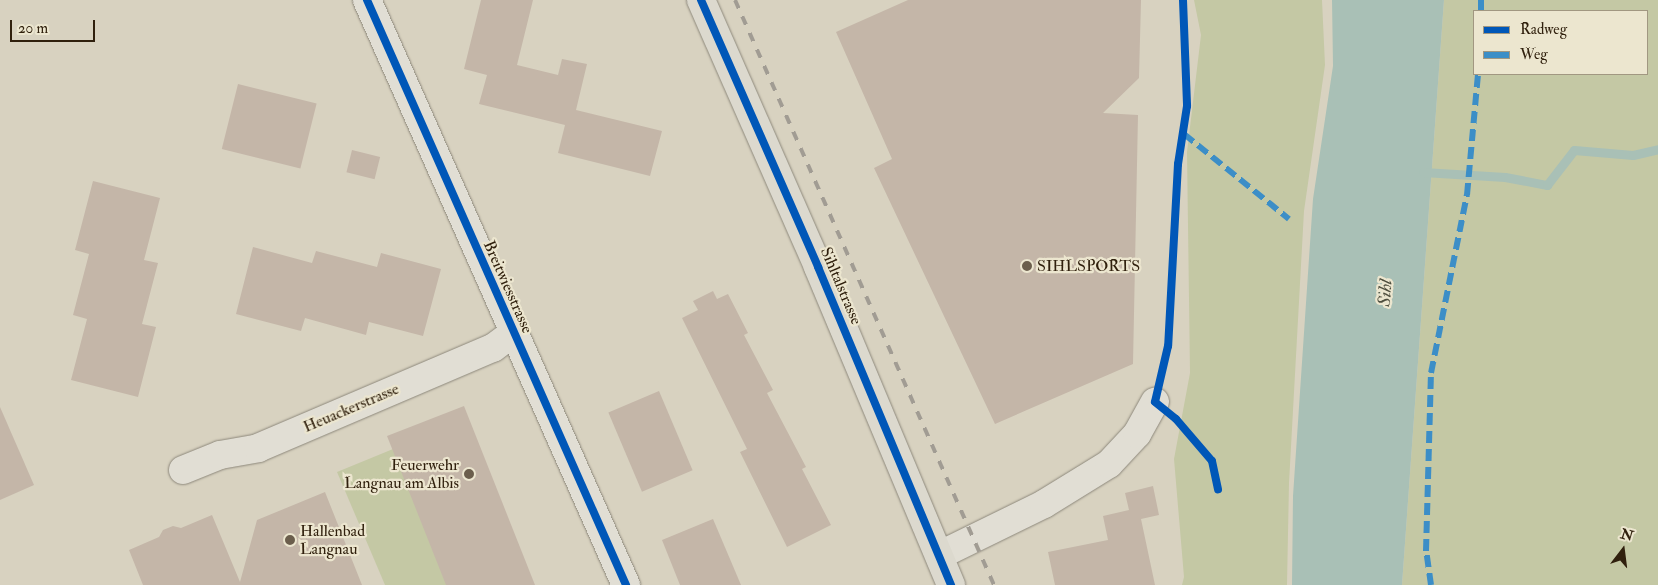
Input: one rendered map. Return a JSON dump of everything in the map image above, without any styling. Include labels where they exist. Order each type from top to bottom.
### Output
[{"type":"main road","name":"Sihltalstrasse","points":[[701,0],[940,555],[951,585]]},
{"type":"street","name":"Breitwiesstrasse","points":[[367,0],[626,585]]},
{"type":"street","name":"Heuackerstrasse","points":[[183,470],[220,456],[267,444],[493,348],[514,332]]},
{"type":"street","points":[[940,555],[1044,504],[1109,464],[1138,434],[1156,402]]},
{"type":"green space","points":[[1194,0],[1322,0],[1325,65],[1304,211],[1289,483],[1287,585],[1182,585],[1184,577],[1174,459],[1190,373],[1187,152],[1201,35]]},
{"type":"green space","points":[[1444,0],[1658,0],[1658,585],[1402,585]]},
{"type":"green space","points":[[454,424],[521,585],[385,585],[337,472]]},
{"type":"water","name":"Sihl","points":[[1332,0],[1444,0],[1402,585],[1292,585],[1293,496],[1313,199],[1333,66]]},
{"type":"building","points":[[481,0],[533,0],[517,65],[558,75],[562,59],[587,64],[576,110],[662,131],[650,176],[558,153],[565,125],[479,104],[487,75],[464,69]]},
{"type":"building","name":"SIHLSPORTS","points":[[908,0],[1141,0],[1139,78],[1103,113],[1138,115],[1133,364],[995,424],[874,168],[892,159],[836,32]]},
{"type":"building","points":[[238,84],[317,104],[300,169],[222,149]]},
{"type":"building","points":[[352,150],[380,157],[375,179],[346,172]]},
{"type":"building","points":[[93,181],[160,198],[144,260],[158,263],[142,324],[156,327],[138,397],[71,380],[87,319],[73,315],[89,254],[75,250]]},
{"type":"building","points":[[253,247],[312,263],[316,251],[377,267],[381,253],[441,269],[423,336],[369,322],[366,335],[305,318],[301,331],[236,314]]},
{"type":"building","points":[[713,291],[717,299],[728,294],[748,333],[744,335],[773,390],[767,393],[806,467],[802,469],[831,525],[787,547],[740,452],[747,449],[682,318],[698,310],[693,301]]},
{"type":"building","points":[[659,391],[693,470],[642,492],[608,412]]},
{"type":"building","points":[[464,406],[535,585],[446,585],[387,436]]},
{"type":"building","points":[[0,407],[34,485],[0,500]]},
{"type":"building","points":[[1153,486],[1159,515],[1141,519],[1155,585],[1055,585],[1048,552],[1108,540],[1103,516],[1129,510],[1125,493]]},
{"type":"building","name":"Hallenbad Langnau","points":[[325,492],[362,585],[143,585],[129,550],[159,537],[163,530],[173,526],[181,528],[212,515],[240,582],[257,520]]},
{"type":"building","points":[[713,519],[741,585],[680,585],[662,540]]},
{"type":"waterway","points":[[1423,172],[1505,177],[1547,185],[1574,150],[1633,155],[1658,149]]},
{"type":"railway","points":[[735,0],[994,585]]},
{"type":"marked path","points":[[1481,0],[1481,10]]},
{"type":"marked path","points":[[1431,585],[1426,551],[1431,373],[1467,195],[1478,75]]},
{"type":"marked path","points":[[1184,134],[1289,219]]},
{"type":"cycle path","points":[[367,0],[626,585]]},
{"type":"cycle path","points":[[701,0],[818,267],[951,585]]},
{"type":"cycle path","points":[[1183,0],[1187,106],[1178,164],[1168,346],[1155,402],[1176,419],[1212,461],[1218,489]]},
{"type":"place","name":"SIHLSPORTS","points":[[1027,266]]},
{"type":"place","name":"Feuerwehr Langnau am Albis","points":[[469,474]]},
{"type":"place","name":"Hallenbad Langnau","points":[[290,540]]}]
